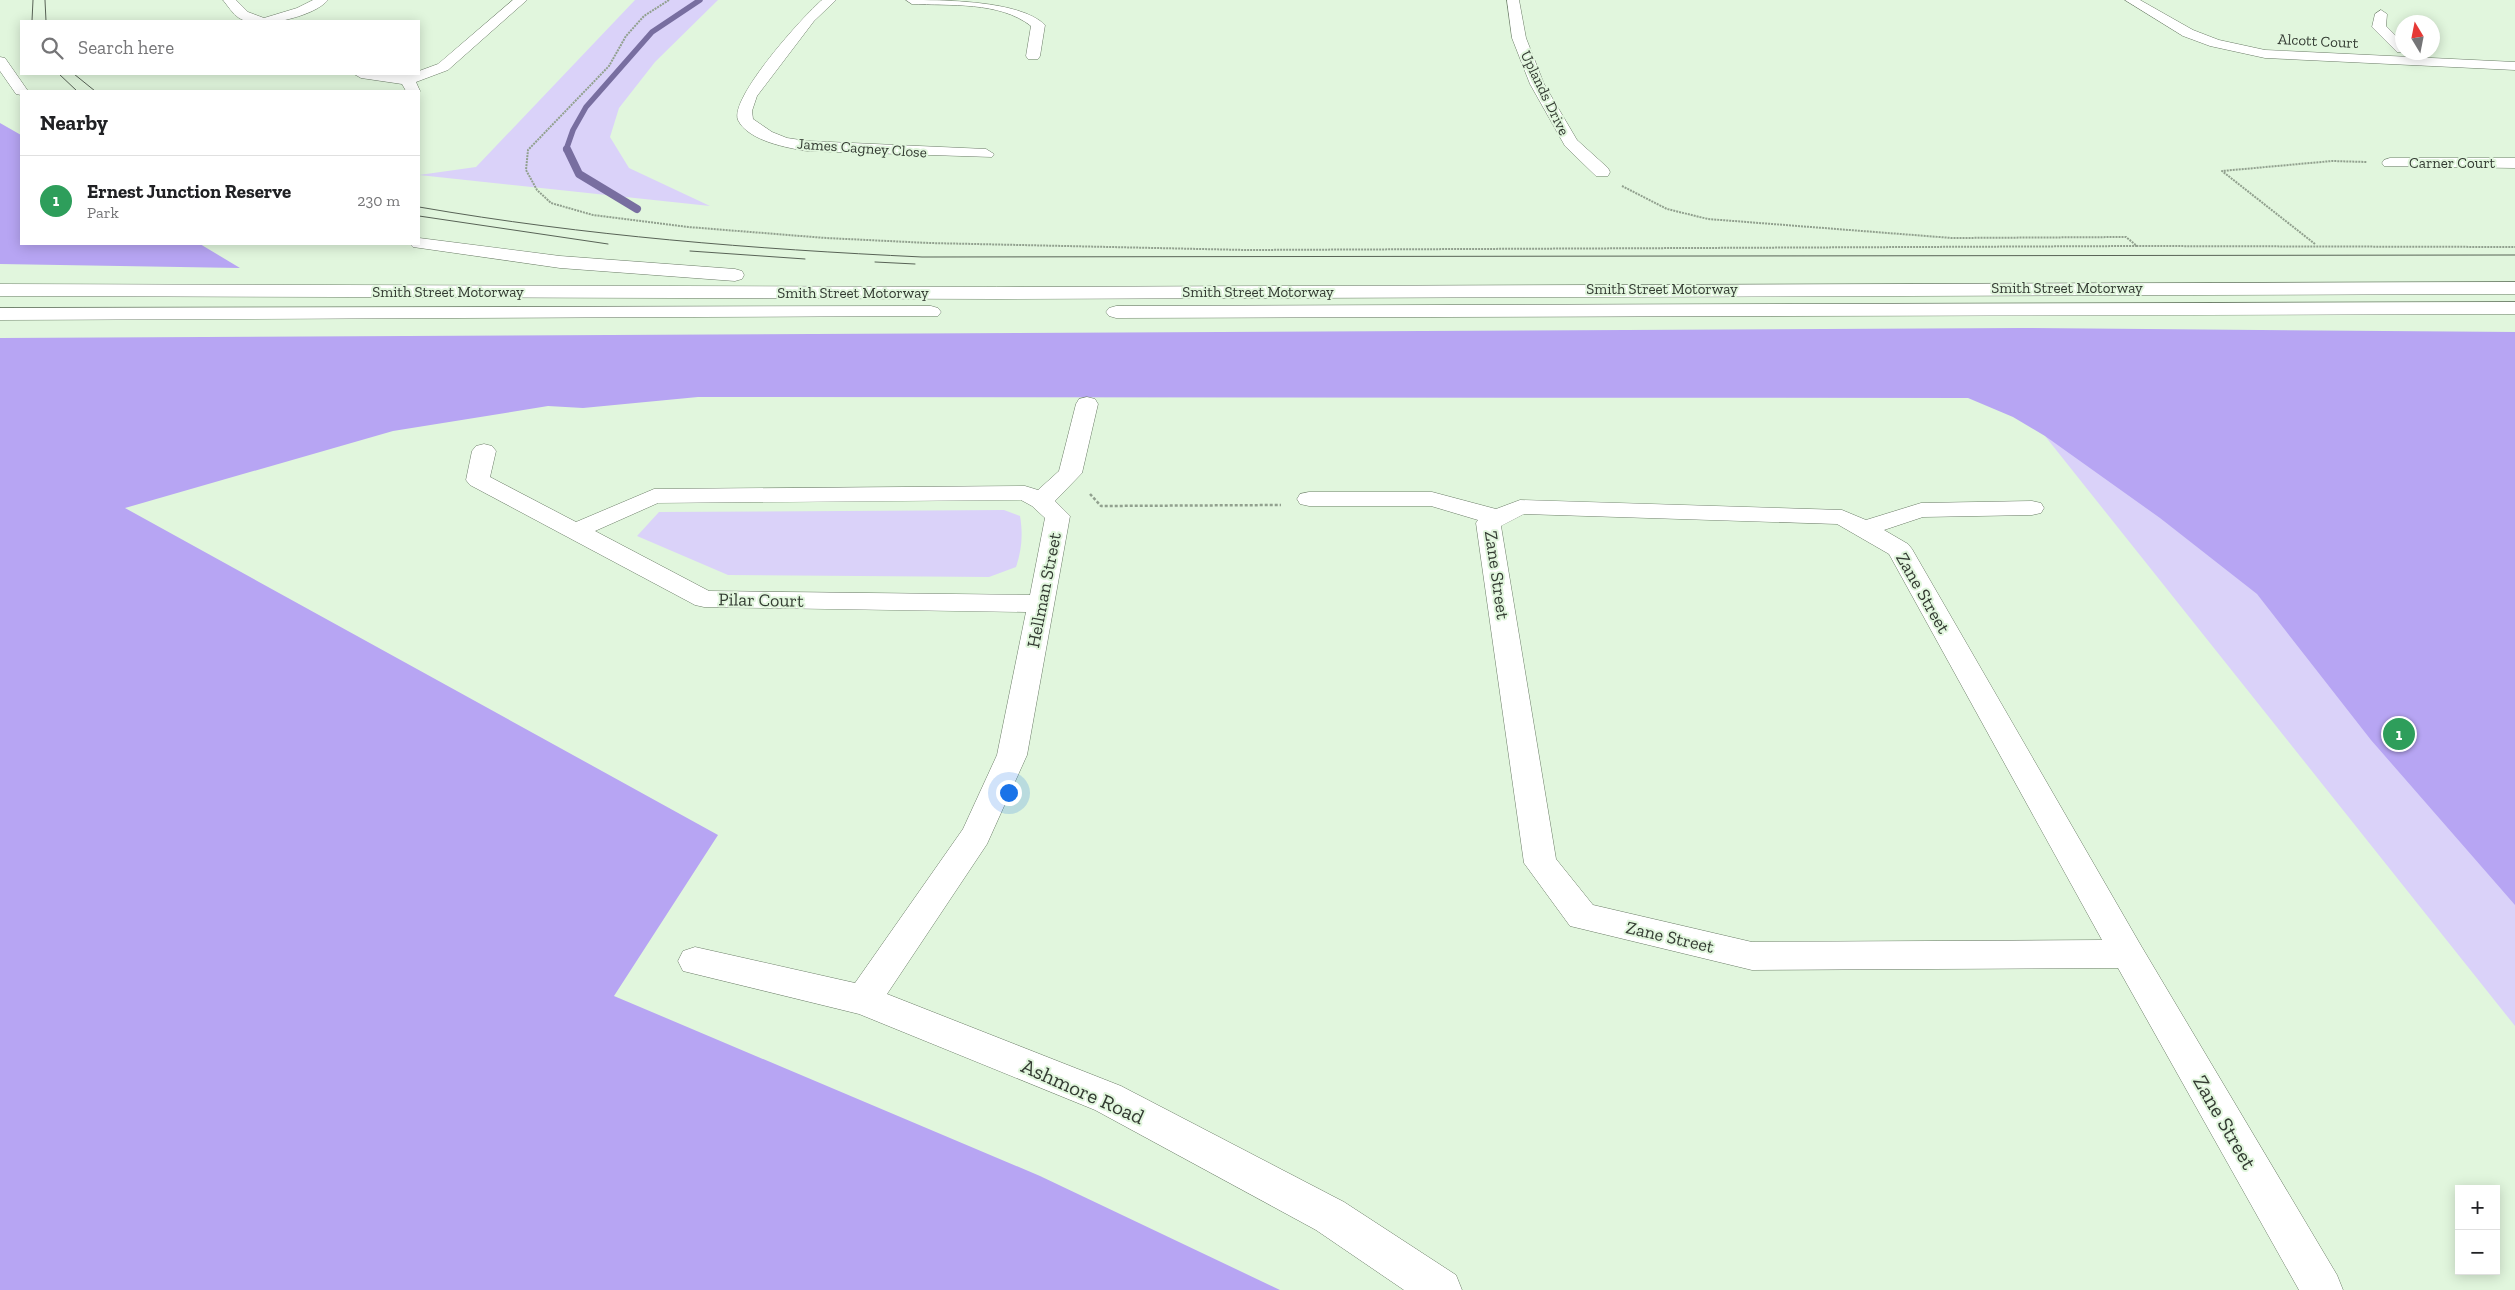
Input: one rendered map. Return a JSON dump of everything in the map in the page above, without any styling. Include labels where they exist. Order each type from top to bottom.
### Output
[{"type":"main road","points":[[229,0],[243,15],[258,20]]},
{"type":"main road","points":[[270,20],[302,11],[322,0]]},
{"type":"main road","points":[[365,75],[411,86],[443,66],[521,0]]},
{"type":"main road","name":"James Cagney Close","points":[[830,0],[809,18],[750,95],[744,111],[746,120],[753,127],[783,142],[807,146],[986,154]]},
{"type":"main road","points":[[912,0],[999,8],[1026,15],[1038,24],[1033,56]]},
{"type":"main road","name":"Uplands Drive","points":[[1513,0],[1519,38],[1538,84],[1571,143],[1602,172]]},
{"type":"main road","name":"Alcott Court","points":[[2131,0],[2188,33],[2215,43],[2265,54],[2395,57]]},
{"type":"main road","points":[[2381,14],[2379,27],[2395,42]]},
{"type":"main road","name":"Alcott Court","points":[[2440,59],[2515,66]]},
{"type":"main road","points":[[0,62],[20,90]]},
{"type":"main road","name":"Carner Court","points":[[2390,163],[2515,163]]},
{"type":"main road","points":[[420,243],[580,264],[706,274],[921,282],[996,293]]},
{"type":"main road","name":"Smith Street Motorway","points":[[0,290],[996,293],[2515,288]]},
{"type":"main road","name":"Smith Street Motorway","points":[[1102,312],[2515,308]]},
{"type":"main road","points":[[2308,309],[2415,320],[2515,321]]},
{"type":"main road","name":"Smith Street Motorway","points":[[0,314],[945,312]]},
{"type":"main road","points":[[1041,501],[1070,473],[1086,404]]},
{"type":"main road","name":"Pilar Court","points":[[484,451],[478,480],[573,532],[704,599],[1042,604]]},
{"type":"main road","name":"Hellman Street","points":[[573,532],[654,496],[1025,493],[1041,501],[1058,516],[1012,755],[976,835],[863,1000]]},
{"type":"main road","points":[[1309,499],[1432,499],[1499,518]]},
{"type":"main road","name":"Zane Street","points":[[2128,954],[1752,956],[1582,916],[1540,862],[1488,523],[1520,507],[1842,517],[1899,548],[2128,954],[2322,1290]]},
{"type":"main road","points":[[1864,529],[1921,510],[2032,508]]},
{"type":"main road","name":"Ashmore Road","points":[[696,961],[863,1000],[1108,1098],[1330,1216],[1441,1290]]},
{"type":"path","points":[[669,0],[644,16],[626,36],[608,66],[528,150],[526,170],[537,190],[551,203],[593,214],[688,227],[826,238],[928,243],[1246,250],[2316,245],[2515,247]]},
{"type":"path","points":[[2316,245],[2222,171],[2332,161],[2390,163]]},
{"type":"path","points":[[1602,172],[1648,202],[1703,220],[1774,223],[1946,237],[2126,237],[2137,246]]},
{"type":"path","points":[[1070,473],[1101,506],[1284,505],[1309,499]]},
{"type":"shaded area","points":[[635,0],[718,0],[655,62],[619,108],[610,137],[629,168],[710,206],[420,175],[476,167]]},
{"type":"shaded area","points":[[0,123],[20,134],[20,245],[202,245],[240,268],[0,264]]},
{"type":"shaded area","points":[[2019,328],[2515,332],[2515,905],[2371,740],[2257,594],[2160,518],[2045,436],[2013,417],[1968,398],[698,397],[583,408],[548,406],[393,431],[125,508],[718,835],[614,996],[1040,1176],[1280,1290],[0,1290],[0,338]]},
{"type":"shaded area","points":[[2024,397],[2515,441],[2515,1026],[2045,436]]},
{"type":"shaded area","points":[[1004,510],[1020,516],[1022,535],[1020,554],[1016,567],[989,577],[728,575],[637,536],[659,512]]},
{"type":"waterway","points":[[566,150],[573,130],[586,107],[652,32],[700,0]]},
{"type":"waterway","points":[[567,149],[579,174],[637,209]]},
{"type":"tram line","points":[[32,20],[33,0]]},
{"type":"tram line","points":[[45,0],[46,20]]},
{"type":"tram line","points":[[60,75],[76,90]]},
{"type":"tram line","points":[[75,75],[94,90]]},
{"type":"tram line","points":[[420,207],[544,226],[670,240],[922,257],[2515,255]]},
{"type":"tram line","points":[[420,216],[608,244]]},
{"type":"tram line","points":[[690,251],[805,259]]},
{"type":"tram line","points":[[875,262],[915,264]]},
{"type":"place","name":"Ernest Junction Reserve","points":[[2399,734]]}]
